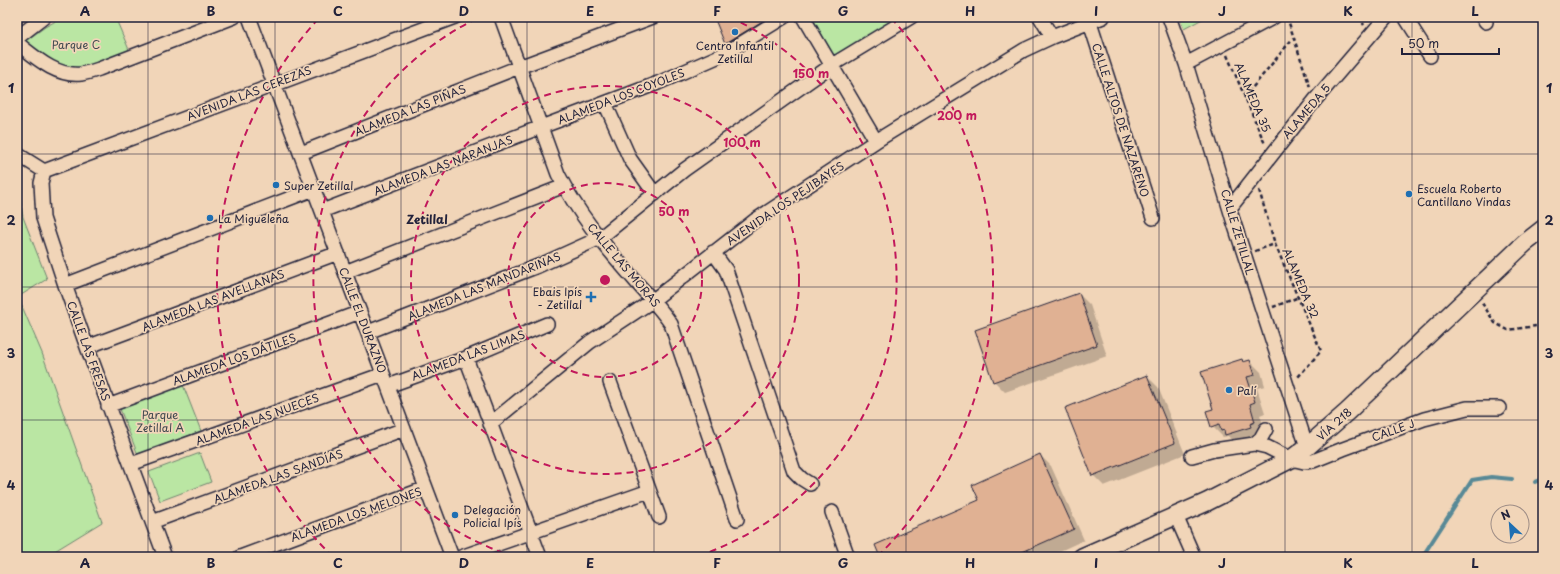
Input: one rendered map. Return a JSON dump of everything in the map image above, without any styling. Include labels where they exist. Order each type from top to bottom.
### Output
[{"type":"main road","name":"VÍA 218","points":[[1084,557],[1207,502],[1290,458],[1307,447],[1347,412],[1525,243],[1543,229]]},
{"type":"street","points":[[17,38],[44,17]]},
{"type":"street","points":[[17,43],[51,68],[68,74],[80,74],[99,69],[234,17]]},
{"type":"street","name":"CALLE EL DURAZNO","points":[[249,17],[452,557]]},
{"type":"street","name":"AVENIDA LAS CEREZAS","points":[[44,171],[274,83],[455,17]]},
{"type":"street","name":"CALLE LAS MORAS","points":[[500,17],[558,174],[564,186],[580,212],[600,238],[652,301],[662,310],[671,324],[737,519]]},
{"type":"street","name":"ALAMEDA LAS PIÑAS","points":[[301,153],[519,67],[653,17]]},
{"type":"street","name":"ALAMEDA LOS COYOLES","points":[[541,126],[658,83],[724,54],[784,17]]},
{"type":"street","points":[[803,17],[876,141]]},
{"type":"street","name":"ALAMEDA LAS MANDARINAS","points":[[368,332],[533,268],[600,238],[684,170],[832,65],[910,17]]},
{"type":"street","points":[[1040,17],[1052,37]]},
{"type":"street","name":"AVENIDA LOS PEJIBAYES","points":[[490,424],[590,342],[652,301],[754,221],[876,141],[1024,50],[1052,37],[1103,17]]},
{"type":"street","name":"CALLE ZETILLAL","points":[[1169,17],[1186,64],[1262,311],[1307,447]]},
{"type":"street","points":[[1186,64],[1274,17]]},
{"type":"street","name":"ALAMEDA 5","points":[[1230,208],[1315,100],[1386,17]]},
{"type":"street","points":[[1405,17],[1430,56]]},
{"type":"street","name":"CALLE ALTOS DE NAZARENO","points":[[1090,23],[1153,218]]},
{"type":"street","points":[[605,103],[630,159],[655,194]]},
{"type":"street","name":"ALAMEDA LAS NARANJAS","points":[[322,211],[541,126]]},
{"type":"street","points":[[17,154],[44,171]]},
{"type":"street","name":"CALLE LAS FRESAS","points":[[44,171],[41,183],[43,218],[108,406],[165,557]]},
{"type":"street","points":[[345,272],[564,186]]},
{"type":"street","points":[[65,285],[314,189]]},
{"type":"street","points":[[713,252],[726,270],[794,471],[810,484]]},
{"type":"street","name":"ALAMEDA LAS AVELLANAS","points":[[87,347],[338,253]]},
{"type":"street","name":"ALAMEDA LOS DÁTILES","points":[[108,406],[360,312]]},
{"type":"street","name":"ALAMEDA LAS LIMAS","points":[[386,380],[466,358],[547,324]]},
{"type":"street","points":[[466,358],[540,557]]},
{"type":"street","name":"ALAMEDA LAS NUECES","points":[[131,464],[386,380]]},
{"type":"street","points":[[610,382],[659,517]]},
{"type":"street","name":"CALLE J","points":[[1254,444],[1267,447],[1290,458],[1304,462],[1313,461],[1424,418],[1467,408],[1499,408]]},
{"type":"street","name":"ALAMEDA LAS SANDÍAS","points":[[152,522],[404,429]]},
{"type":"street","points":[[1192,456],[1214,450],[1254,444],[1261,438],[1266,429]]},
{"type":"street","name":"ALAMEDA LOS MELONES","points":[[240,557],[426,488]]},
{"type":"street","points":[[461,557],[649,491]]},
{"type":"street","points":[[832,512],[848,557]]},
{"type":"street","points":[[1176,516],[1194,557]]},
{"type":"path","points":[[1286,17],[1315,100]]},
{"type":"path","points":[[1244,98],[1293,38]]},
{"type":"path","name":"ALAMEDA 35","points":[[1223,45],[1244,98],[1270,156]]},
{"type":"path","name":"ALAMEDA 32","points":[[1259,170],[1259,189],[1275,244],[1321,351],[1288,389]]},
{"type":"path","points":[[1245,255],[1275,244]]},
{"type":"path","points":[[1474,291],[1495,323],[1508,330],[1543,325]]},
{"type":"path","points":[[1262,311],[1299,297]]},
{"type":"green space","name":"Parque C","points":[[63,17],[115,17],[130,52],[90,67],[63,69],[23,43],[45,27]]},
{"type":"green space","points":[[812,17],[898,17],[834,56]]},
{"type":"green space","points":[[1179,17],[1206,17],[1184,29]]},
{"type":"green space","points":[[17,178],[23,217],[47,279],[18,297],[42,353],[102,522],[45,557],[17,557]]},
{"type":"green space","name":"Parque Zetillal A","points":[[183,385],[201,431],[138,455],[120,409]]},
{"type":"green space","points":[[200,453],[211,482],[160,501],[149,472]]},
{"type":"building","name":"Centro Infantil Zetillal","points":[[714,17],[769,17],[725,44]]},
{"type":"building","points":[[1079,293],[1097,345],[993,382],[975,330]]},
{"type":"building","name":"Palí","points":[[1242,359],[1243,362],[1250,360],[1255,375],[1247,377],[1255,402],[1250,404],[1255,422],[1250,424],[1251,427],[1225,435],[1224,430],[1221,431],[1219,424],[1211,427],[1206,411],[1213,409],[1201,372]]},
{"type":"building","points":[[1147,375],[1175,443],[1092,476],[1065,408]]},
{"type":"building","points":[[1040,454],[1074,529],[1011,557],[880,557],[875,545],[979,500],[972,485]]},
{"type":"waterway","points":[[1422,557],[1472,480],[1491,477],[1512,479]]},
{"type":"waterway","points":[[1535,482],[1543,479]]},
{"type":"place","name":"Centro Infantil Zetillal","points":[[735,32]]},
{"type":"place","name":"Super Zetillal","points":[[276,185]]},
{"type":"place","name":"Escuela Roberto Cantillano Vindas","points":[[1409,194]]},
{"type":"place","name":"La Migueleña","points":[[210,218]]},
{"type":"place","name":"Ebais Ipís - Zetillal","points":[[591,297]]},
{"type":"place","name":"Palí","points":[[1229,390]]},
{"type":"place","name":"Delegación Policial Ipís","points":[[455,515]]},
{"type":"district","name":"Zetillal","points":[[427,219]]}]
